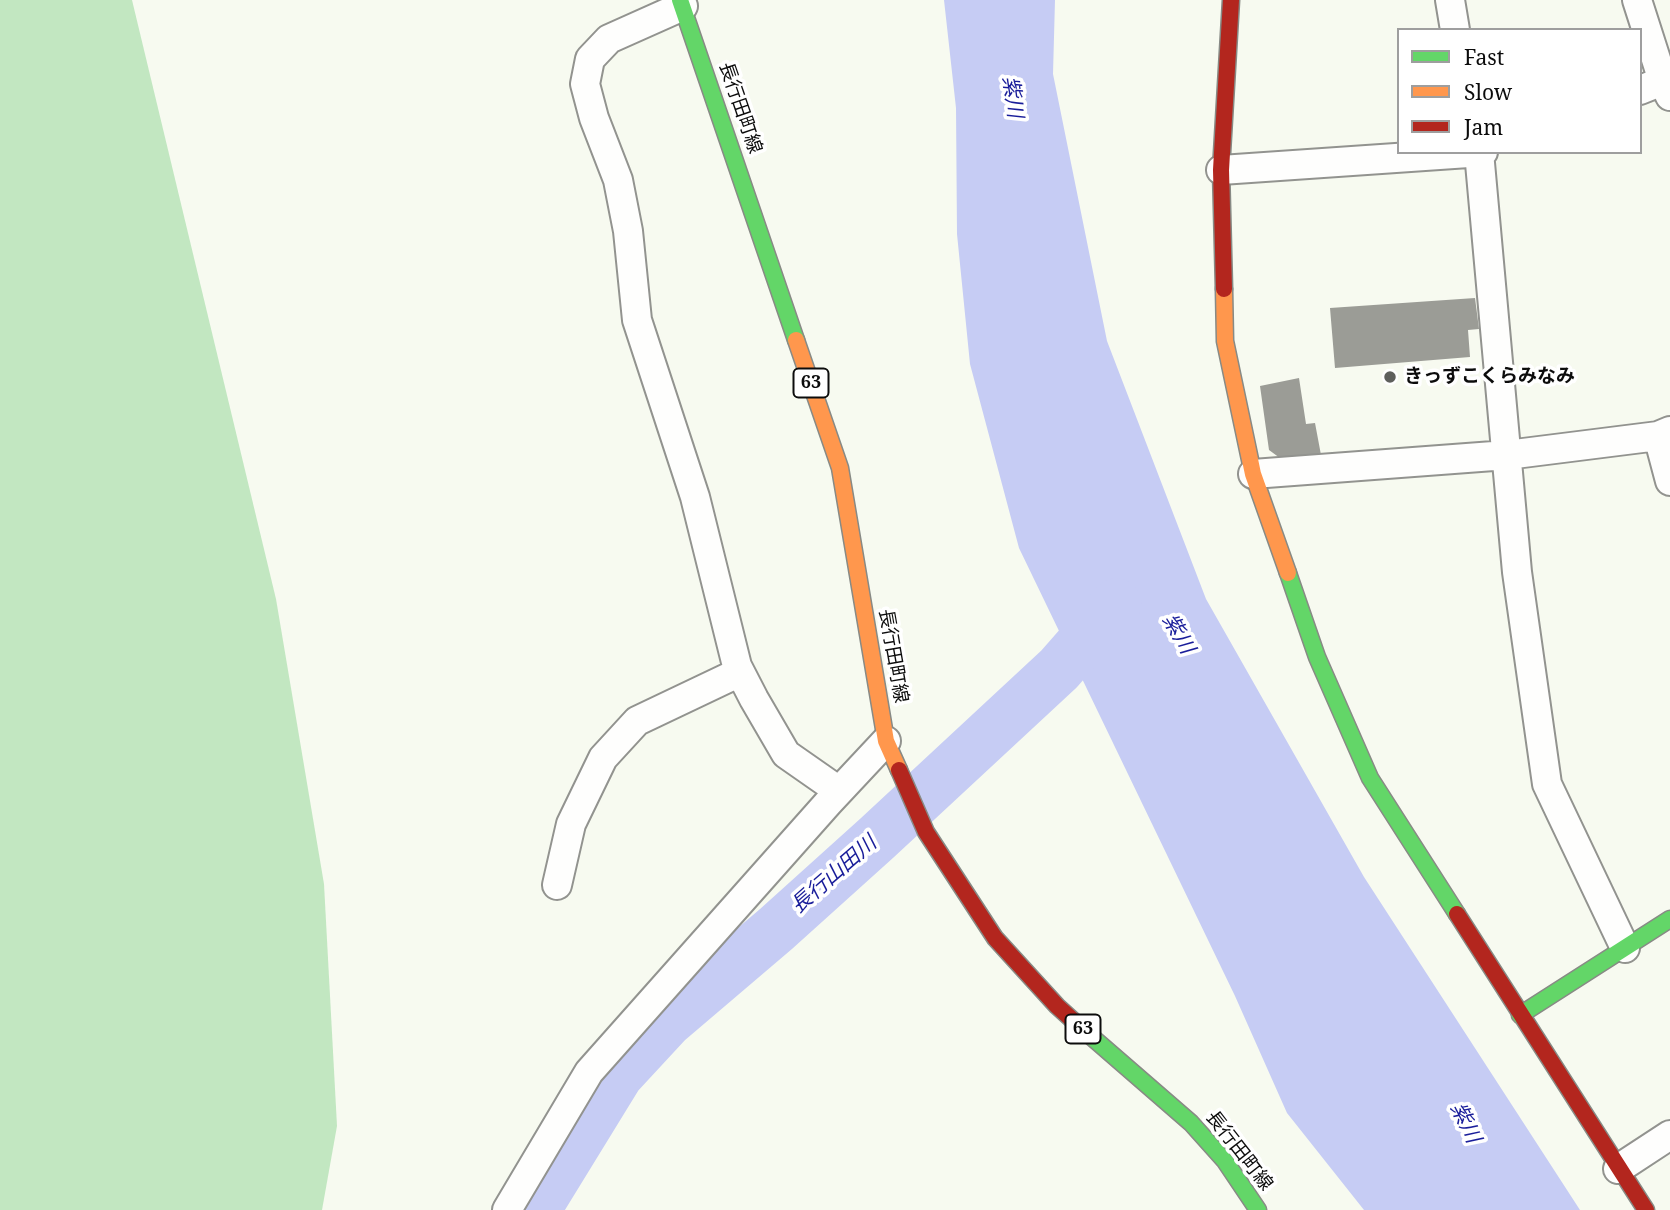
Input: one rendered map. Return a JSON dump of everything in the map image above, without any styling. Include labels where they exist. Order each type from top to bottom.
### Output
[{"type":"street","points":[[1231,0],[1220,170],[1225,341],[1253,474],[1317,657],[1370,778],[1646,1210]]},
{"type":"street","points":[[1450,0],[1455,28]]},
{"type":"street","points":[[1637,0],[1661,86]]},
{"type":"street","points":[[686,2],[609,39],[590,59],[584,84],[618,180],[628,230],[637,320],[695,497],[737,666],[786,754],[839,791]]},
{"type":"street","name":"長行田町線","points":[[686,2],[840,468],[886,741],[926,832],[995,939],[1057,1006],[1191,1123],[1225,1161],[1258,1210]]},
{"type":"street","points":[[1220,170],[1466,154]]},
{"type":"street","points":[[1481,154],[1517,572],[1546,784],[1625,948]]},
{"type":"street","points":[[1253,474],[1507,455],[1664,434],[1670,481]]},
{"type":"street","points":[[558,886],[571,824],[603,758],[637,721],[740,672]]},
{"type":"street","points":[[507,1210],[589,1072],[886,741]]},
{"type":"street","points":[[1520,1014],[1670,919]]},
{"type":"street","points":[[1618,1168],[1670,1135]]},
{"type":"green space","points":[[0,0],[132,0],[276,599],[324,884],[337,1126],[322,1210],[0,1210]]},
{"type":"water","name":"紫川","points":[[944,0],[1055,0],[1053,74],[1107,341],[1206,599],[1364,877],[1580,1210],[1364,1210],[1287,1113],[1235,996],[1019,548],[970,364],[957,234],[956,108]]},
{"type":"building","points":[[1475,298],[1479,329],[1468,330],[1470,357],[1335,368],[1330,308]]},
{"type":"building","points":[[1299,378],[1306,424],[1315,423],[1321,455],[1284,461],[1269,450],[1260,386]]},
{"type":"waterway","name":"長行山田川","points":[[535,1210],[618,1075],[668,1021],[776,929],[1059,669],[1116,604]]},
{"type":"traffic: fast","points":[[680,0],[796,340]]},
{"type":"traffic: fast","points":[[1288,573],[1317,657],[1370,778],[1457,914]]},
{"type":"traffic: fast","points":[[1520,1015],[1670,919]]},
{"type":"traffic: fast","points":[[1078,1025],[1191,1123],[1225,1161],[1258,1210]]},
{"type":"traffic: slow","points":[[1224,289],[1225,341],[1253,474],[1288,573]]},
{"type":"traffic: slow","points":[[796,340],[840,468],[886,741],[899,770]]},
{"type":"traffic: jam","points":[[1224,289],[1221,170],[1231,0]]},
{"type":"traffic: jam","points":[[899,770],[926,832],[995,938],[1078,1025]]},
{"type":"traffic: jam","points":[[1457,914],[1646,1210]]},
{"type":"place","name":"きっずこくらみなみ","points":[[1390,377]]}]
